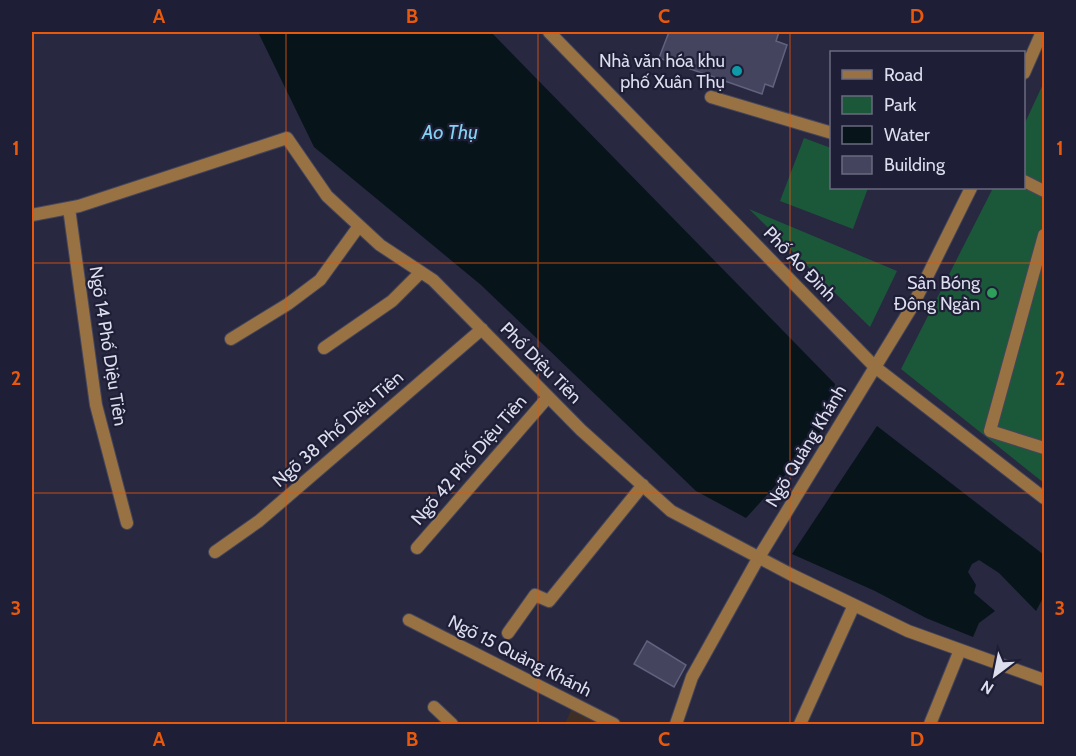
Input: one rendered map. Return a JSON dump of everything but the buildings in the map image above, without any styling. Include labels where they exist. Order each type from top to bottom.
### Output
[{"type":"street","name":"Phố Ao Đình","points":[[549,32],[875,367],[1044,498]]},
{"type":"street","points":[[1025,69],[1042,32]]},
{"type":"street","points":[[711,97],[830,133]]},
{"type":"street","name":"Phố Diệu Tiên","points":[[32,215],[69,208],[287,138],[327,196],[380,245],[433,280],[548,397],[671,511],[908,631],[1044,680]]},
{"type":"street","points":[[1025,182],[1044,191]]},
{"type":"street","name":"Ngõ Quảng Khánh","points":[[676,724],[693,677],[759,557],[913,305],[971,189]]},
{"type":"street","name":"Ngõ 14 Phố Diệu Tiên","points":[[69,208],[96,405],[127,523]]},
{"type":"street","points":[[231,339],[288,304],[320,280],[359,226]]},
{"type":"street","points":[[1044,235],[990,431],[1044,448]]},
{"type":"street","points":[[324,348],[392,301],[421,272]]},
{"type":"street","name":"Ngõ 38 Phố Diệu Tiên","points":[[215,552],[259,521],[482,329]]},
{"type":"street","name":"Ngõ 42 Phố Diệu Tiên","points":[[417,548],[548,397]]},
{"type":"street","points":[[508,633],[535,595],[549,601],[643,485]]},
{"type":"street","points":[[800,724],[854,605]]},
{"type":"street","name":"Ngõ 15 Quảng Khánh","points":[[409,620],[614,724]]},
{"type":"street","points":[[930,724],[960,650]]},
{"type":"street","points":[[434,707],[452,724]]},
{"type":"shaded area","points":[[572,708],[604,724],[565,724]]},
{"type":"green space","name":"Sân Bóng Đông Ngàn","points":[[1044,82],[1044,483],[901,369],[992,189],[1025,189],[1025,123]]},
{"type":"green space","points":[[804,138],[830,148],[830,189],[868,189],[853,229],[780,201]]},
{"type":"green space","points":[[749,209],[897,271],[870,327]]},
{"type":"water","name":"Ao Thụ","points":[[258,32],[491,32],[835,384],[827,423],[797,462],[746,518],[696,491],[481,285],[314,147]]},
{"type":"water","points":[[877,426],[1044,555],[1044,596],[1036,611],[999,573],[979,560],[972,564],[968,572],[976,585],[974,593],[995,611],[979,623],[973,637],[926,618],[875,591],[792,554]]},
{"type":"place","name":"Nhà văn hóa khu phố Xuân Thụ","points":[[737,71]]},
{"type":"place","name":"Sân Bóng Đông Ngàn","points":[[992,293]]}]
